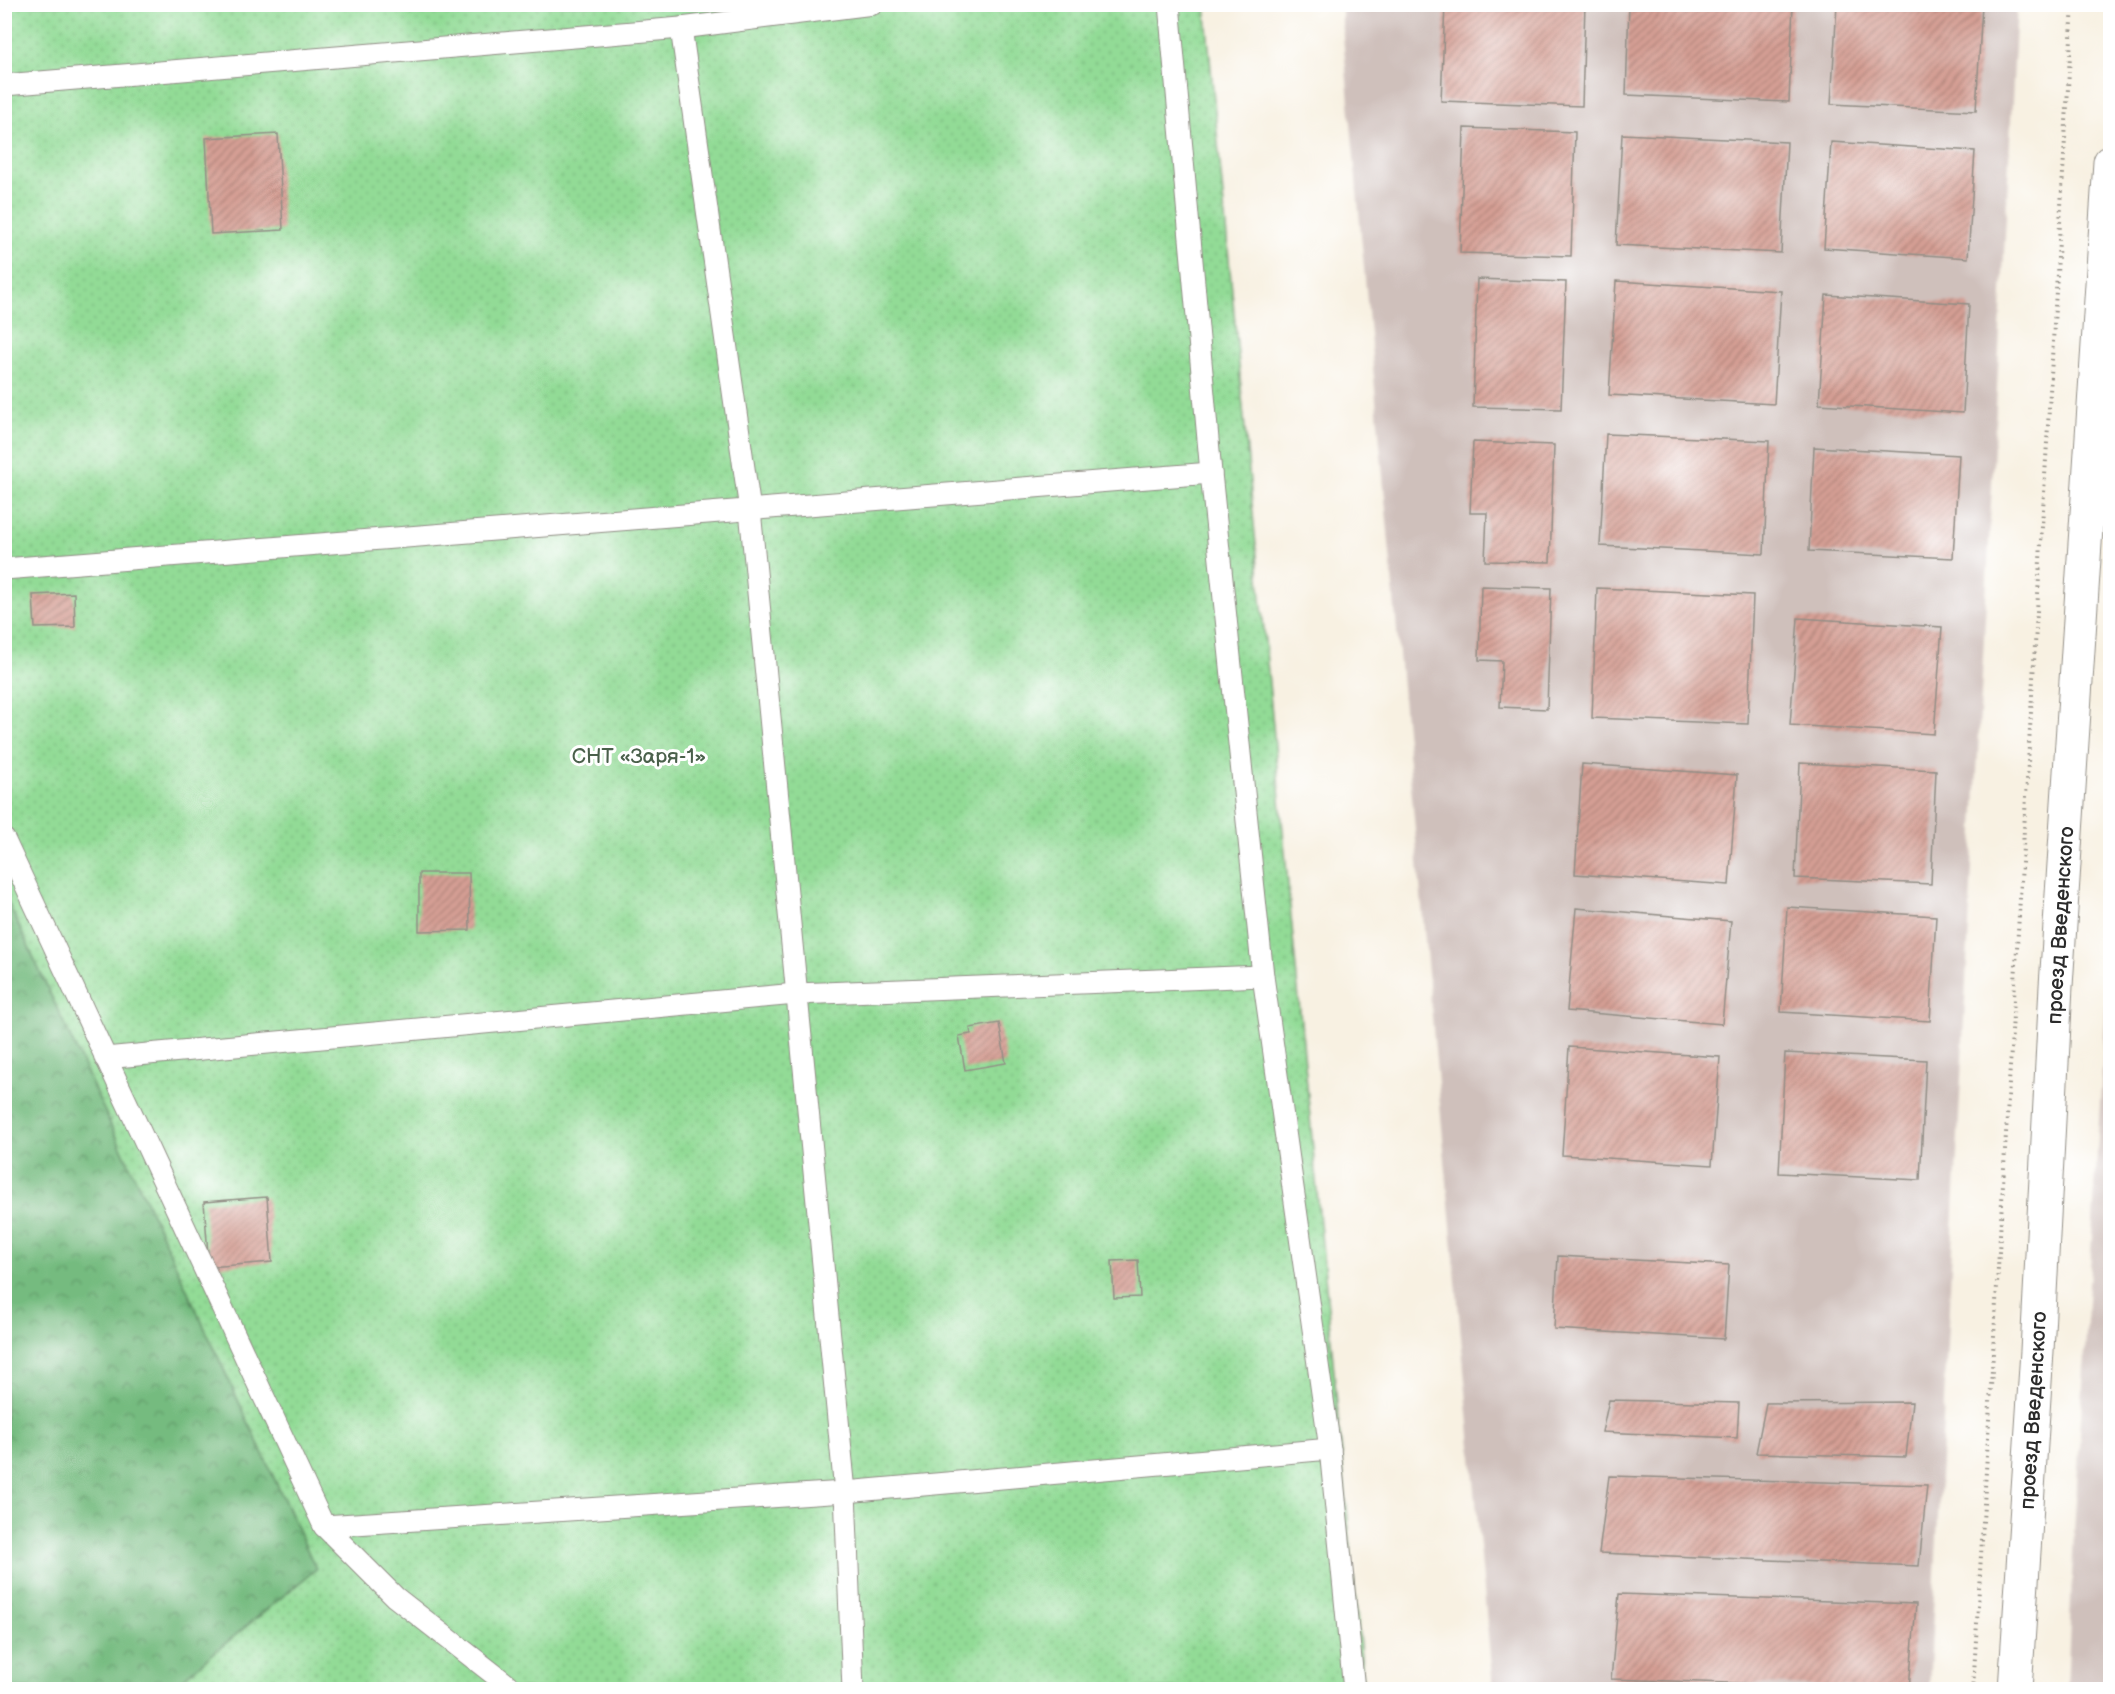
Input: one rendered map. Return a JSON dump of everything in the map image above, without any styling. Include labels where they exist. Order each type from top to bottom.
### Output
[{"type":"street","name":"проезд Введенского","points":[[2015,1689],[2037,1351],[2057,974],[2110,162]]},
{"type":"lane","points":[[4,85],[681,28],[873,4]]},
{"type":"lane","points":[[1169,4],[1210,473],[1263,976],[1330,1449],[1354,1689]]},
{"type":"lane","points":[[681,28],[750,510],[845,1492],[854,1689]]},
{"type":"lane","points":[[4,569],[1210,473]]},
{"type":"lane","points":[[4,839],[324,1526],[395,1597],[514,1689]]},
{"type":"lane","points":[[105,1058],[796,994],[1263,976]]},
{"type":"lane","points":[[324,1526],[845,1492],[1330,1449]]},
{"type":"path","points":[[1973,1689],[2073,4]]},
{"type":"shaded area","points":[[1342,5],[2017,5],[1929,1689],[1493,1689]]},
{"type":"shaded area","points":[[2110,940],[2110,1689],[2067,1689],[2074,1533]]},
{"type":"green space","name":"СНТ «Заря-1»","points":[[4,5],[1205,5],[1364,1689],[170,1689],[316,1569],[5,896]]},
{"type":"green space","points":[[5,896],[316,1569],[170,1689],[5,1689]]},
{"type":"building","points":[[1445,4],[1585,4],[1582,106],[1441,101]]},
{"type":"building","points":[[1629,4],[1793,4],[1789,102],[1626,95]]},
{"type":"building","points":[[1837,4],[1982,4],[1976,111],[1831,104]]},
{"type":"building","points":[[1464,128],[1575,132],[1571,256],[1460,253]]},
{"type":"building","points":[[278,134],[283,230],[211,234],[206,138]]},
{"type":"building","points":[[1622,134],[1787,142],[1781,253],[1616,245]]},
{"type":"building","points":[[1831,142],[1975,151],[1968,258],[1824,248]]},
{"type":"building","points":[[1477,279],[1566,282],[1561,409],[1473,407]]},
{"type":"building","points":[[1616,281],[1781,291],[1774,404],[1609,395]]},
{"type":"building","points":[[1826,295],[1969,304],[1963,413],[1819,404]]},
{"type":"building","points":[[1606,434],[1769,441],[1764,554],[1600,546]]},
{"type":"building","points":[[1473,442],[1554,445],[1550,562],[1485,561],[1487,513],[1470,513]]},
{"type":"building","points":[[1814,447],[1959,455],[1953,558],[1809,551]]},
{"type":"building","points":[[1481,586],[1551,588],[1547,709],[1500,707],[1502,661],[1479,660]]},
{"type":"building","points":[[1597,588],[1753,595],[1748,724],[1592,718]]},
{"type":"building","points":[[74,593],[75,627],[35,628],[33,595]]},
{"type":"building","points":[[1798,618],[1942,627],[1934,734],[1790,725]]},
{"type":"building","points":[[1800,763],[1936,770],[1931,884],[1795,878]]},
{"type":"building","points":[[1582,764],[1737,775],[1729,885],[1575,874]]},
{"type":"building","points":[[419,873],[469,873],[470,930],[419,931]]},
{"type":"building","points":[[1787,907],[1936,916],[1930,1021],[1781,1012]]},
{"type":"building","points":[[1576,908],[1731,921],[1722,1024],[1567,1011]]},
{"type":"building","points":[[999,1023],[1006,1063],[965,1070],[959,1036],[971,1034],[970,1028]]},
{"type":"building","points":[[1569,1047],[1720,1057],[1712,1165],[1562,1155]]},
{"type":"building","points":[[1785,1053],[1926,1060],[1920,1180],[1779,1173]]},
{"type":"building","points":[[267,1197],[272,1262],[209,1267],[204,1202]]},
{"type":"building","points":[[1558,1256],[1729,1265],[1724,1339],[1554,1329]]},
{"type":"building","points":[[1138,1260],[1140,1297],[1114,1298],[1112,1261]]},
{"type":"building","points":[[1609,1400],[1739,1403],[1737,1438],[1602,1432]]},
{"type":"building","points":[[1912,1402],[1906,1457],[1756,1453],[1766,1403]]},
{"type":"building","points":[[1609,1476],[1927,1485],[1919,1566],[1599,1553]]},
{"type":"building","points":[[1619,1594],[1916,1604],[1909,1689],[1611,1679]]}]
